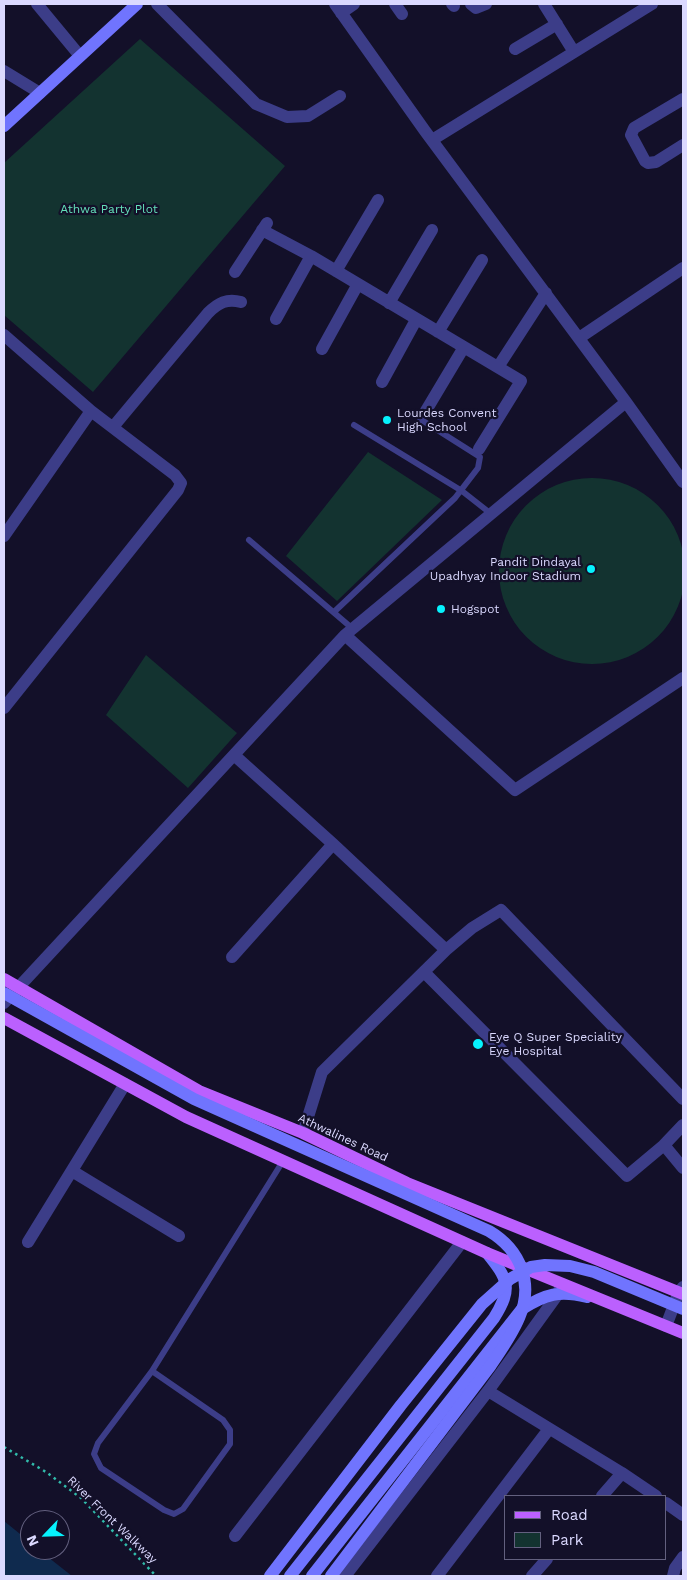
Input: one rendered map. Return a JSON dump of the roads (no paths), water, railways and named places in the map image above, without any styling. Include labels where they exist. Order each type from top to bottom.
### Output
[{"type":"main road","points":[[4,126],[137,4]]},
{"type":"main road","name":"Athwalines Road","points":[[4,978],[199,1091],[303,1134],[407,1183],[682,1291]]},
{"type":"main road","points":[[4,993],[194,1099],[489,1232],[502,1239],[517,1256],[522,1265],[524,1301],[520,1317],[510,1337],[485,1373],[331,1576]]},
{"type":"main road","points":[[4,1018],[186,1117],[487,1253],[560,1289],[606,1302],[683,1333]]},
{"type":"main road","points":[[351,1192],[364,1162]]},
{"type":"main road","points":[[290,1576],[488,1326],[504,1302],[506,1282],[502,1272],[487,1253]]},
{"type":"main road","points":[[270,1576],[401,1405],[482,1304],[510,1279],[531,1267],[546,1265],[570,1266],[594,1272],[683,1309]]},
{"type":"main road","points":[[312,1576],[522,1309],[539,1298],[560,1289]]},
{"type":"street","points":[[37,4],[80,56]]},
{"type":"street","points":[[157,4],[256,104],[287,116],[308,116],[340,96]]},
{"type":"street","points":[[354,4],[338,8],[432,140],[683,482]]},
{"type":"street","points":[[471,4],[476,8],[486,4]]},
{"type":"street","points":[[544,4],[574,52]]},
{"type":"street","points":[[432,140],[652,4]]},
{"type":"street","points":[[515,49],[557,24]]},
{"type":"street","points":[[4,71],[40,93]]},
{"type":"street","points":[[683,99],[634,128],[631,135],[645,161],[648,163],[656,162],[683,145]]},
{"type":"street","points":[[336,271],[378,200]]},
{"type":"street","points":[[235,272],[265,226],[416,320],[521,381],[479,449]]},
{"type":"street","points":[[390,303],[432,230]]},
{"type":"street","points":[[276,319],[311,256]]},
{"type":"street","points":[[438,332],[482,260]]},
{"type":"street","points":[[579,338],[683,268]]},
{"type":"street","points":[[322,349],[358,284]]},
{"type":"street","points":[[498,367],[546,293]]},
{"type":"street","points":[[113,427],[208,313],[226,301],[241,302]]},
{"type":"street","points":[[382,382],[416,320]]},
{"type":"street","points":[[4,335],[92,411],[175,474],[180,481],[180,487],[9,691],[4,708]]},
{"type":"street","points":[[422,416],[464,347]]},
{"type":"street","points":[[4,1003],[349,632],[626,402]]},
{"type":"street","points":[[4,536],[92,411]]},
{"type":"street","points":[[349,632],[515,790],[683,678]]},
{"type":"street","points":[[234,755],[333,844],[446,950]]},
{"type":"street","points":[[232,957],[333,844]]},
{"type":"street","points":[[303,1134],[322,1072],[446,950],[472,928],[501,910],[683,1099]]},
{"type":"street","points":[[424,972],[627,1176],[664,1145],[683,1125]]},
{"type":"street","points":[[28,1242],[125,1084]]},
{"type":"street","points":[[664,1145],[683,1168]]},
{"type":"street","points":[[72,1171],[179,1236]]},
{"type":"street","points":[[235,1536],[462,1242]]},
{"type":"street","points":[[345,1576],[488,1391],[560,1289]]},
{"type":"street","points":[[666,1326],[682,1291]]},
{"type":"street","points":[[488,1391],[655,1495]]},
{"type":"street","points":[[437,1576],[548,1429]]},
{"type":"street","points":[[603,1495],[622,1473]]},
{"type":"street","points":[[667,1504],[683,1514]]},
{"type":"street","points":[[673,1576],[675,1568],[683,1556]]},
{"type":"street","points":[[532,1576],[546,1560]]},
{"type":"lane","points":[[334,612],[462,491],[478,468],[480,457],[422,416]]},
{"type":"lane","points":[[354,425],[462,491],[490,513]]},
{"type":"lane","points":[[249,540],[334,612],[349,632]]},
{"type":"lane","points":[[152,1372],[224,1420],[230,1430],[230,1444],[183,1509],[174,1514],[164,1510],[102,1468],[94,1454],[98,1443],[152,1372],[283,1161]]},
{"type":"water","points":[[4,1521],[20,1534],[20,1560],[52,1560],[72,1576],[4,1576]]},
{"type":"place","name":"Lourdes Convent High School","points":[[387,420]]},
{"type":"place","name":"Pandit Dindayal Upadhyay Indoor Stadium","points":[[591,569]]},
{"type":"place","name":"Hogspot","points":[[441,609]]},
{"type":"place","name":"Eye Q Super Speciality Eye Hospital","points":[[478,1044]]},
{"type":"park label","name":"Athwa Party Plot","points":[[109,209]]}]
